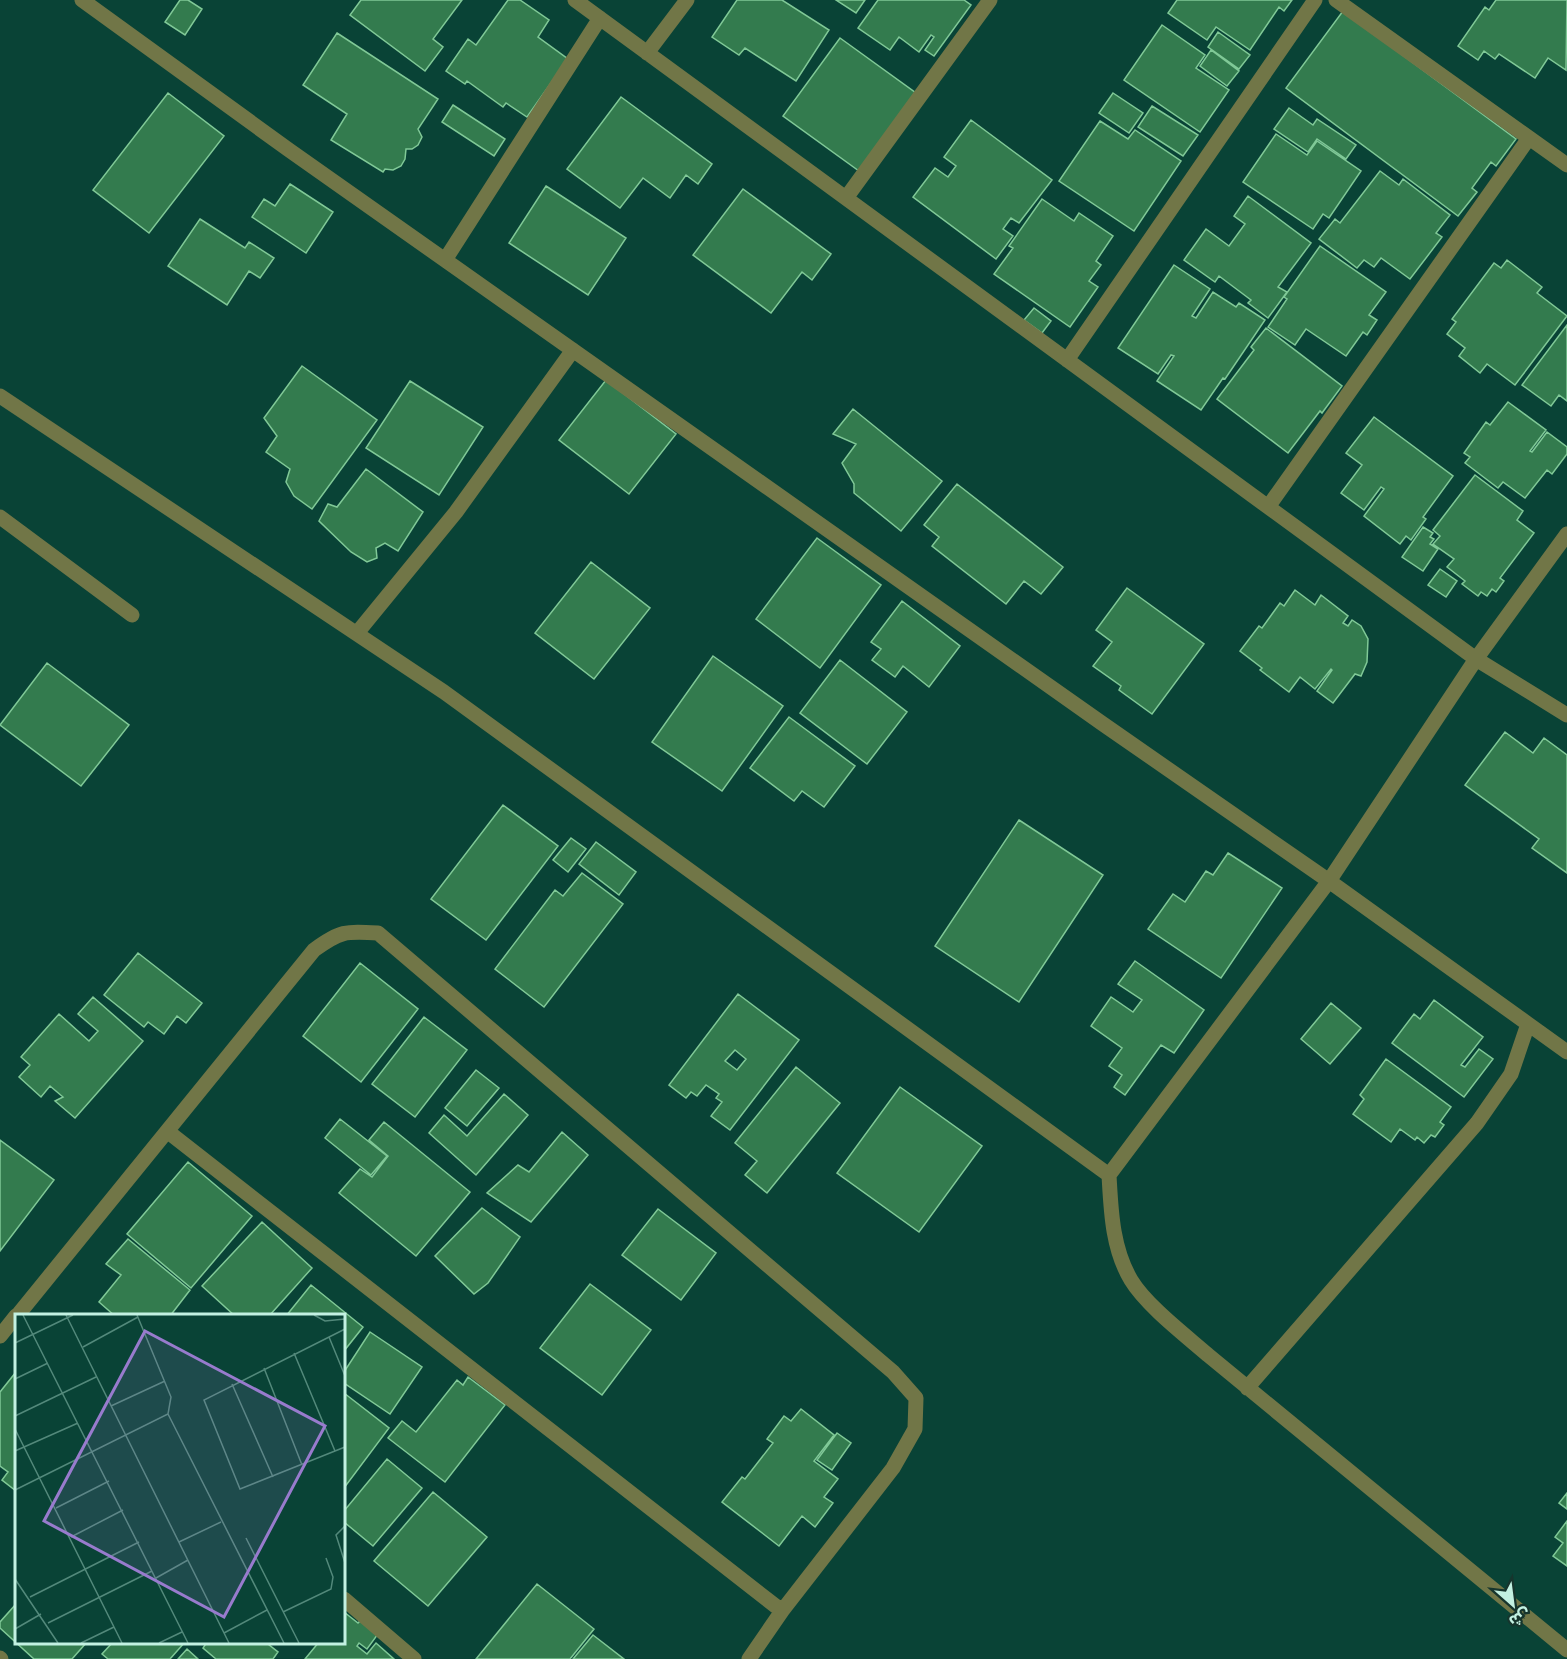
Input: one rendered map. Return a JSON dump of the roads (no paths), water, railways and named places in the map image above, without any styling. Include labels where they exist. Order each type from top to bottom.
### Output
[{"type":"street","points":[[82,0],[289,150],[1329,881],[1567,1052]]},
{"type":"street","points":[[575,0],[1476,659],[1567,715]]},
{"type":"street","points":[[647,53],[687,0]]},
{"type":"street","points":[[846,198],[990,0]]},
{"type":"street","points":[[1067,360],[1315,0]]},
{"type":"street","points":[[1336,0],[1567,165]]},
{"type":"street","points":[[445,260],[600,18]]},
{"type":"street","points":[[1268,507],[1529,138]]},
{"type":"street","points":[[357,633],[456,512],[573,350]]},
{"type":"street","points":[[0,396],[444,692],[1109,1175]]},
{"type":"street","points":[[0,517],[132,615]]},
{"type":"street","points":[[1567,534],[1476,659],[1329,881],[1109,1175],[1111,1213],[1117,1247],[1131,1280],[1152,1305],[1247,1388],[1567,1650]]},
{"type":"street","points":[[19,1314],[314,950],[332,937],[351,931],[378,933],[893,1372],[916,1398],[915,1429],[893,1468],[782,1611],[748,1659]]},
{"type":"street","points":[[1247,1388],[1477,1123],[1511,1074],[1528,1024]]},
{"type":"street","points":[[167,1131],[782,1611]]},
{"type":"street","points":[[0,1336],[15,1319]]},
{"type":"street","points":[[345,1600],[414,1659]]}]
